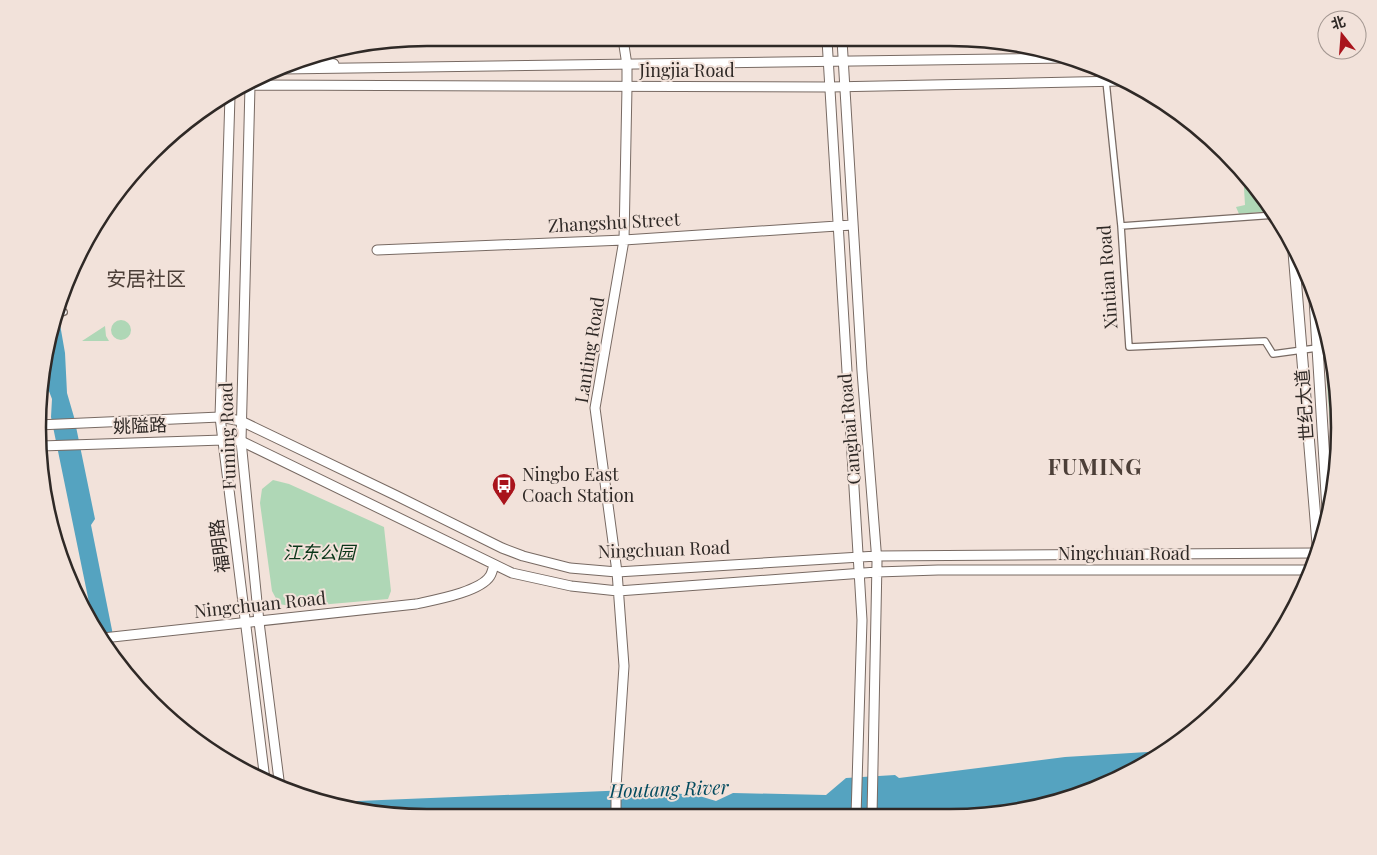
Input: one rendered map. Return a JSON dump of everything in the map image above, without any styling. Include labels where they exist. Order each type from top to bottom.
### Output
[{"type":"highway","points":[[1295,267],[1316,532]]},
{"type":"highway","name":"世纪大道","points":[[1316,321],[1326,484]]},
{"type":"main road","name":"Lanting Road","points":[[616,809],[624,666],[617,572],[595,408],[624,240],[627,87],[624,46]]},
{"type":"main road","name":"Canghai Road","points":[[827,46],[862,620],[856,809]]},
{"type":"main road","name":"Canghai Road","points":[[843,46],[852,225],[877,556],[872,809]]},
{"type":"main road","name":"Jingjia Road","points":[[298,69],[1045,58]]},
{"type":"main road","points":[[320,62],[354,68]]},
{"type":"main road","name":"Jingjia Road","points":[[261,85],[830,87],[1106,81]]},
{"type":"main road","name":"Fuming Road","points":[[251,90],[241,441],[259,622],[278,778]]},
{"type":"main road","name":"福明路","points":[[230,102],[220,417],[264,771]]},
{"type":"main road","name":"Zhangshu Street","points":[[377,250],[624,240],[852,225]]},
{"type":"main road","name":"姚隘路","points":[[46,425],[220,417],[241,422]]},
{"type":"main road","name":"Ningchuan Road","points":[[241,422],[502,548],[523,556],[570,568],[617,572],[877,556],[1311,551]]},
{"type":"main road","name":"姚隘路","points":[[47,446],[241,441]]},
{"type":"main road","name":"Ningchuan Road","points":[[241,441],[512,574],[571,586],[618,591],[877,572],[938,570],[1303,570]]},
{"type":"main road","name":"Ningchuan Road","points":[[110,637],[416,604],[465,592],[481,585],[491,576],[494,564]]},
{"type":"street","name":"Xintian Road","points":[[1106,81],[1121,226],[1129,347],[1265,341],[1273,354],[1317,348]]},
{"type":"street","points":[[1121,226],[1266,216]]},
{"type":"green space","points":[[1244,185],[1263,212],[1239,214],[1236,207],[1245,205]]},
{"type":"green space","points":[[121,320],[128,323],[131,330],[128,337],[121,340],[114,337],[111,330],[114,323]]},
{"type":"green space","points":[[105,326],[106,336],[109,341],[82,341]]},
{"type":"green space","points":[[1326,372],[1330,403],[1331,435]]},
{"type":"green space","name":"江东公园","points":[[273,480],[289,484],[384,527],[391,591],[388,599],[296,607],[279,604],[272,591],[260,503],[262,489]]},
{"type":"water","points":[[60,325],[65,353],[67,393],[74,417],[95,519],[91,525],[114,643],[89,602],[51,417],[52,399],[49,390]]},
{"type":"water","points":[[1149,752],[1118,769],[1072,789],[1024,801],[974,808],[428,809],[403,808],[354,801],[630,790],[696,795],[716,801],[733,793],[826,795],[846,778],[895,775],[899,778],[1065,757]]},
{"type":"place","name":"Ningbo East Coach Station","points":[[504,506]]},
{"type":"district","name":"安居社区","points":[[146,279]]},
{"type":"district","name":"FUMING","points":[[1095,467]]},
{"type":"water label","name":"Houtang River","points":[[669,789]]}]
